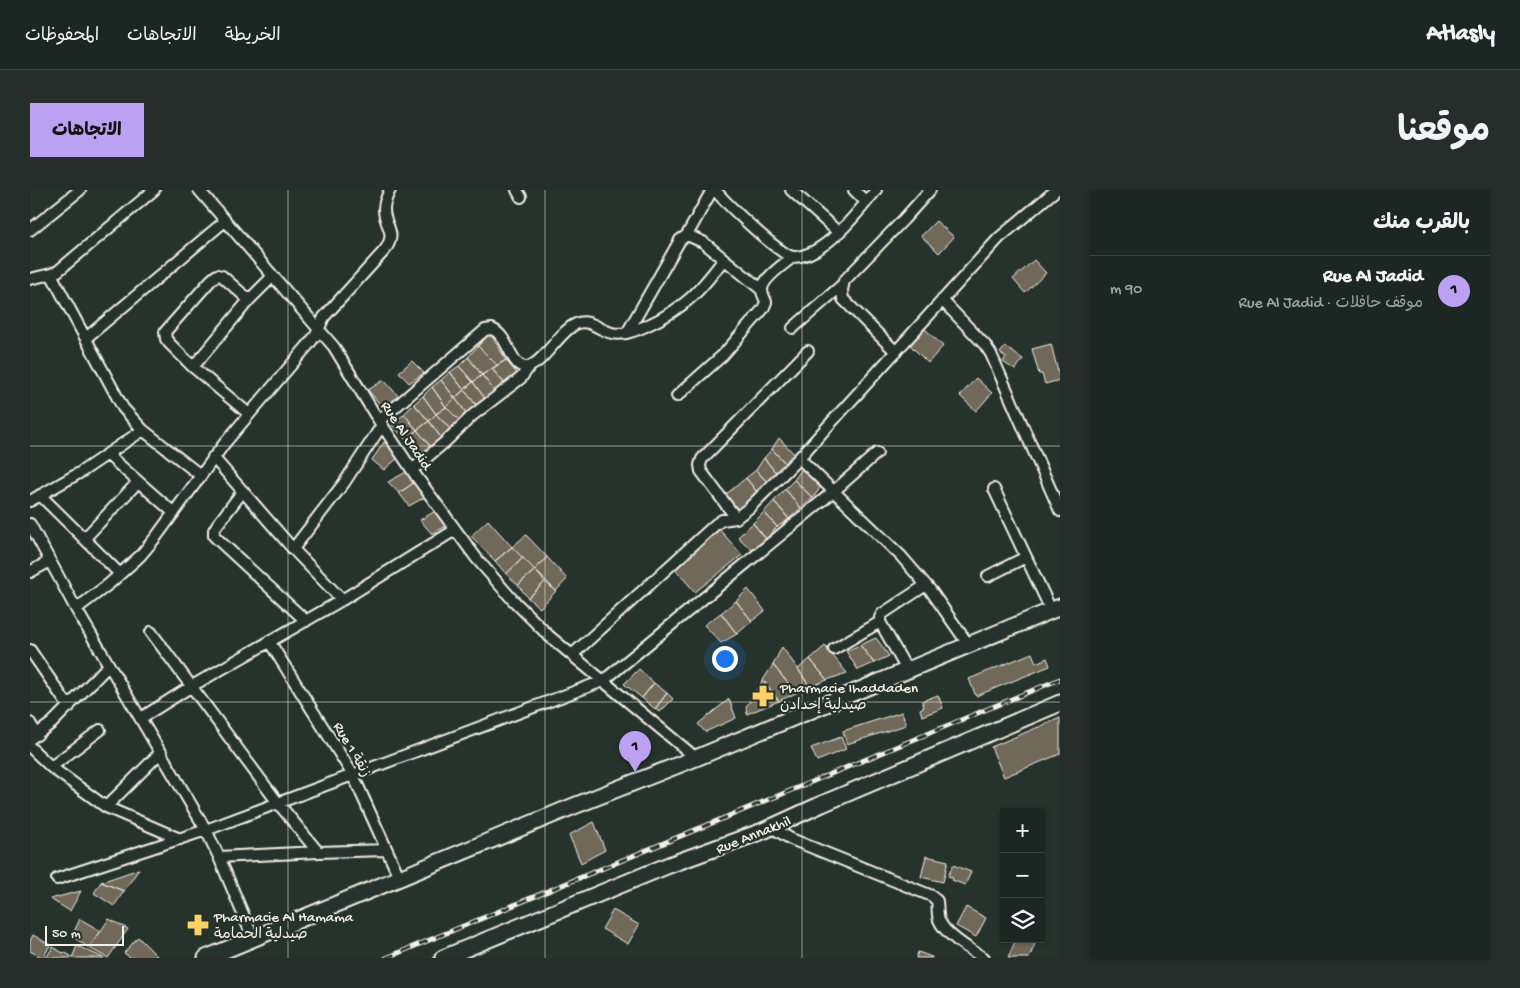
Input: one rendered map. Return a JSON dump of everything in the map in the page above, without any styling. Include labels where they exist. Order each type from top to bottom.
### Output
[{"type":"main road","points":[[206,958],[574,806],[696,758],[1056,608]]},
{"type":"main road","name":"Rue Annakhil","points":[[443,958],[669,865],[771,827],[1060,703]]},
{"type":"street","points":[[63,190],[70,199]]},
{"type":"street","points":[[30,230],[80,190]]},
{"type":"street","points":[[30,279],[51,274],[64,266],[154,190]]},
{"type":"street","name":"Rue Al Jadid","points":[[199,190],[334,347],[380,423],[454,530],[477,559],[548,636],[696,758]]},
{"type":"street","points":[[76,609],[140,556],[174,513],[213,457],[316,335],[324,317],[374,263],[390,241],[391,230],[384,208],[390,190]]},
{"type":"street","points":[[627,333],[680,240],[687,235],[714,190],[764,236],[782,251],[793,257]]},
{"type":"street","points":[[791,190],[838,232]]},
{"type":"street","points":[[854,190],[866,202]]},
{"type":"street","points":[[762,290],[763,285],[775,272],[793,257],[815,250],[838,232],[876,190]]},
{"type":"street","points":[[793,328],[842,285],[930,190]]},
{"type":"street","points":[[572,655],[716,524],[722,520],[736,518],[749,508],[799,458],[999,238],[1056,190]]},
{"type":"street","points":[[86,338],[225,221]]},
{"type":"street","points":[[678,396],[722,355],[763,309],[766,302],[762,290],[696,238],[687,235]]},
{"type":"street","points":[[412,470],[473,415],[521,378],[529,367],[540,360],[559,337],[578,323],[588,322],[611,333],[627,333],[638,330],[678,309],[706,284],[724,259]]},
{"type":"street","points":[[51,274],[123,408],[142,430],[200,475]]},
{"type":"street","points":[[249,300],[222,276],[217,275],[165,332],[169,343],[249,414]]},
{"type":"street","points":[[194,367],[249,300],[273,276]]},
{"type":"street","points":[[842,285],[843,299],[896,352]]},
{"type":"street","points":[[942,300],[991,354],[1060,511]]},
{"type":"street","points":[[293,549],[336,495],[380,423],[485,330],[492,329],[500,333],[516,362],[520,366],[529,367]]},
{"type":"street","points":[[736,518],[701,471],[702,459],[808,351]]},
{"type":"street","points":[[30,501],[108,455],[142,430]]},
{"type":"street","points":[[57,879],[206,830],[604,681],[834,491],[877,453]]},
{"type":"street","points":[[108,455],[174,513]]},
{"type":"street","points":[[213,457],[293,549],[342,600]]},
{"type":"street","points":[[799,458],[901,556],[926,585],[968,644]]},
{"type":"street","points":[[84,539],[138,482]]},
{"type":"street","points":[[994,489],[1026,557],[1056,608]]},
{"type":"street","points":[[243,492],[217,525],[214,530],[214,536],[306,621]]},
{"type":"street","points":[[40,495],[120,574]]},
{"type":"street","points":[[30,524],[76,609],[206,830],[253,938]]},
{"type":"street","points":[[141,718],[192,686],[342,600],[454,530]]},
{"type":"street","points":[[988,576],[1026,557]]},
{"type":"street","points":[[30,572],[50,561]]},
{"type":"street","points":[[907,670],[880,622],[880,618],[882,614],[926,585]]},
{"type":"street","points":[[834,649],[880,622]]},
{"type":"street","points":[[151,632],[278,803],[318,852]]},
{"type":"street","name":"Rue 1 زنقة","points":[[269,641],[352,775],[400,879]]},
{"type":"street","points":[[30,650],[69,707]]},
{"type":"street","points":[[30,723],[33,737],[69,707],[110,665]]},
{"type":"street","points":[[51,767],[100,730]]},
{"type":"street","points":[[30,747],[51,767],[106,807],[180,839]]},
{"type":"street","points":[[106,807],[161,752]]},
{"type":"street","points":[[771,827],[791,839],[932,896],[937,901],[938,915],[942,926],[951,935],[984,958]]},
{"type":"street","points":[[219,857],[387,850]]},
{"type":"building","points":[[936,221],[954,237],[939,253],[921,236]]},
{"type":"building","points":[[1034,260],[1046,273],[1025,293],[1013,279]]},
{"type":"building","points":[[925,329],[943,346],[928,363],[910,345]]},
{"type":"building","points":[[490,333],[506,360],[497,365],[478,346]]},
{"type":"building","points":[[1051,344],[1060,380],[1045,384],[1042,374],[1039,374],[1032,349]]},
{"type":"building","points":[[478,346],[497,365],[482,375],[468,357]]},
{"type":"building","points":[[1005,347],[1023,359],[1015,370],[1003,362],[1006,357],[1000,353]]},
{"type":"building","points":[[468,357],[482,375],[473,382],[459,366]]},
{"type":"building","points":[[506,360],[519,376],[505,384],[492,369]]},
{"type":"building","points":[[412,361],[424,373],[409,383],[399,372]]},
{"type":"building","points":[[459,366],[473,382],[464,390],[450,372]]},
{"type":"building","points":[[492,369],[505,384],[495,392],[482,375]]},
{"type":"building","points":[[450,372],[464,390],[455,398],[441,380]]},
{"type":"building","points":[[482,375],[495,392],[486,400],[473,382]]},
{"type":"building","points":[[976,378],[992,393],[976,411],[960,396]]},
{"type":"building","points":[[384,380],[399,397],[384,409],[368,390]]},
{"type":"building","points":[[441,380],[455,398],[446,407],[432,387]]},
{"type":"building","points":[[473,382],[486,400],[477,406],[464,390]]},
{"type":"building","points":[[432,387],[446,407],[436,414],[423,396]]},
{"type":"building","points":[[464,390],[477,406],[467,414],[455,398]]},
{"type":"building","points":[[423,396],[436,414],[429,421],[414,404]]},
{"type":"building","points":[[455,398],[467,414],[460,421],[446,407]]},
{"type":"building","points":[[414,404],[429,421],[417,430],[404,414]]},
{"type":"building","points":[[446,407],[460,421],[450,429],[436,414]]},
{"type":"building","points":[[404,414],[417,430],[406,440],[392,425]]},
{"type":"building","points":[[436,414],[450,429],[442,439],[429,421]]},
{"type":"building","points":[[429,421],[442,439],[431,447],[417,430]]},
{"type":"building","points":[[417,430],[431,447],[418,460],[406,440]]},
{"type":"building","points":[[779,438],[795,455],[786,464],[772,449]]},
{"type":"building","points":[[384,442],[399,457],[384,470],[372,460]]},
{"type":"building","points":[[772,449],[786,464],[777,474],[764,458]]},
{"type":"building","points":[[764,458],[777,474],[767,482],[756,470]]},
{"type":"building","points":[[804,466],[822,485],[813,498],[794,480]]},
{"type":"building","points":[[756,470],[767,482],[757,492],[746,478]]},
{"type":"building","points":[[408,471],[415,482],[399,493],[388,482]]},
{"type":"building","points":[[746,478],[757,492],[737,511],[725,495]]},
{"type":"building","points":[[794,480],[813,498],[801,508],[785,489]]},
{"type":"building","points":[[415,482],[425,497],[409,506],[399,493]]},
{"type":"building","points":[[785,489],[801,508],[789,519],[774,501]]},
{"type":"building","points":[[774,501],[789,519],[777,527],[764,512]]},
{"type":"building","points":[[439,509],[448,525],[432,534],[420,520]]},
{"type":"building","points":[[764,512],[777,527],[766,539],[753,523]]},
{"type":"building","points":[[488,520],[512,547],[495,561],[471,536]]},
{"type":"building","points":[[753,523],[766,539],[753,551],[738,537]]},
{"type":"building","points":[[719,529],[742,555],[695,592],[675,569]]},
{"type":"building","points":[[526,535],[547,557],[535,570],[512,547]]},
{"type":"building","points":[[512,547],[523,558],[506,574],[495,561]]},
{"type":"building","points":[[547,557],[567,579],[556,591],[535,570]]},
{"type":"building","points":[[523,558],[535,570],[518,585],[506,574]]},
{"type":"building","points":[[535,570],[545,582],[528,598],[518,585]]},
{"type":"building","points":[[545,582],[556,591],[540,608],[528,598]]},
{"type":"building","points":[[748,589],[765,611],[752,621],[736,601]]},
{"type":"building","points":[[736,601],[752,621],[737,634],[721,613]]},
{"type":"building","points":[[721,613],[737,634],[721,643],[704,625]]},
{"type":"building","points":[[876,638],[889,656],[874,663],[860,645]]},
{"type":"building","points":[[860,645],[874,663],[858,670],[846,651]]},
{"type":"building","points":[[825,646],[847,673],[827,680],[810,659]]},
{"type":"building","points":[[782,647],[810,687],[796,693],[773,665]]},
{"type":"building","points":[[1032,653],[1036,663],[1047,658],[1050,666],[976,696],[969,679]]},
{"type":"building","points":[[810,659],[827,680],[810,687],[798,669]]},
{"type":"building","points":[[773,665],[796,693],[779,701],[763,680]]},
{"type":"building","points":[[639,669],[654,683],[642,698],[624,684]]},
{"type":"building","points":[[763,680],[779,701],[747,714],[746,707]]},
{"type":"building","points":[[654,683],[667,693],[655,709],[642,698]]},
{"type":"building","points":[[667,693],[673,699],[660,712],[655,709]]},
{"type":"building","points":[[938,695],[943,708],[922,716],[920,709],[924,707],[922,701]]},
{"type":"building","points":[[729,699],[736,718],[705,732],[698,724]]},
{"type":"building","points":[[902,712],[906,725],[847,744],[843,731]]},
{"type":"building","points":[[1060,718],[1060,754],[1004,777],[991,747]]},
{"type":"building","points":[[841,737],[846,749],[817,761],[811,748]]},
{"type":"building","points":[[594,822],[605,850],[581,863],[569,835]]},
{"type":"building","points":[[926,856],[948,861],[943,882],[921,877]]},
{"type":"building","points":[[953,865],[971,872],[965,885],[952,880],[953,878],[948,876]]},
{"type":"building","points":[[139,869],[124,891],[101,882]]},
{"type":"building","points":[[101,882],[124,891],[114,906],[94,893]]},
{"type":"building","points":[[81,891],[70,911],[50,899]]},
{"type":"building","points":[[966,907],[986,918],[976,937],[956,926]]},
{"type":"building","points":[[613,910],[639,925],[628,944],[602,929]]},
{"type":"building","points":[[80,919],[101,931],[89,948],[72,936]]},
{"type":"building","points":[[109,919],[128,929],[108,958],[89,948]]},
{"type":"building","points":[[33,935],[50,945],[43,958],[30,951],[30,941]]},
{"type":"building","points":[[138,937],[157,956],[152,958],[131,958],[124,953]]},
{"type":"building","points":[[1014,943],[1035,944],[1029,958],[1008,958]]},
{"type":"building","points":[[77,946],[104,958],[72,958]]},
{"type":"building","points":[[53,947],[71,956],[70,958],[46,958]]},
{"type":"building","points":[[918,952],[932,957],[932,958],[916,958]]},
{"type":"railway","points":[[386,958],[1060,679]]},
{"type":"place","name":"Pharmacie Ihaddaden صيدلية إحدادن","points":[[763,696]]},
{"type":"place","name":"Rue Al Jadid","points":[[635,772]]},
{"type":"place","name":"Pharmacie Al Hamama صيدلية الحمامة","points":[[198,925]]}]
